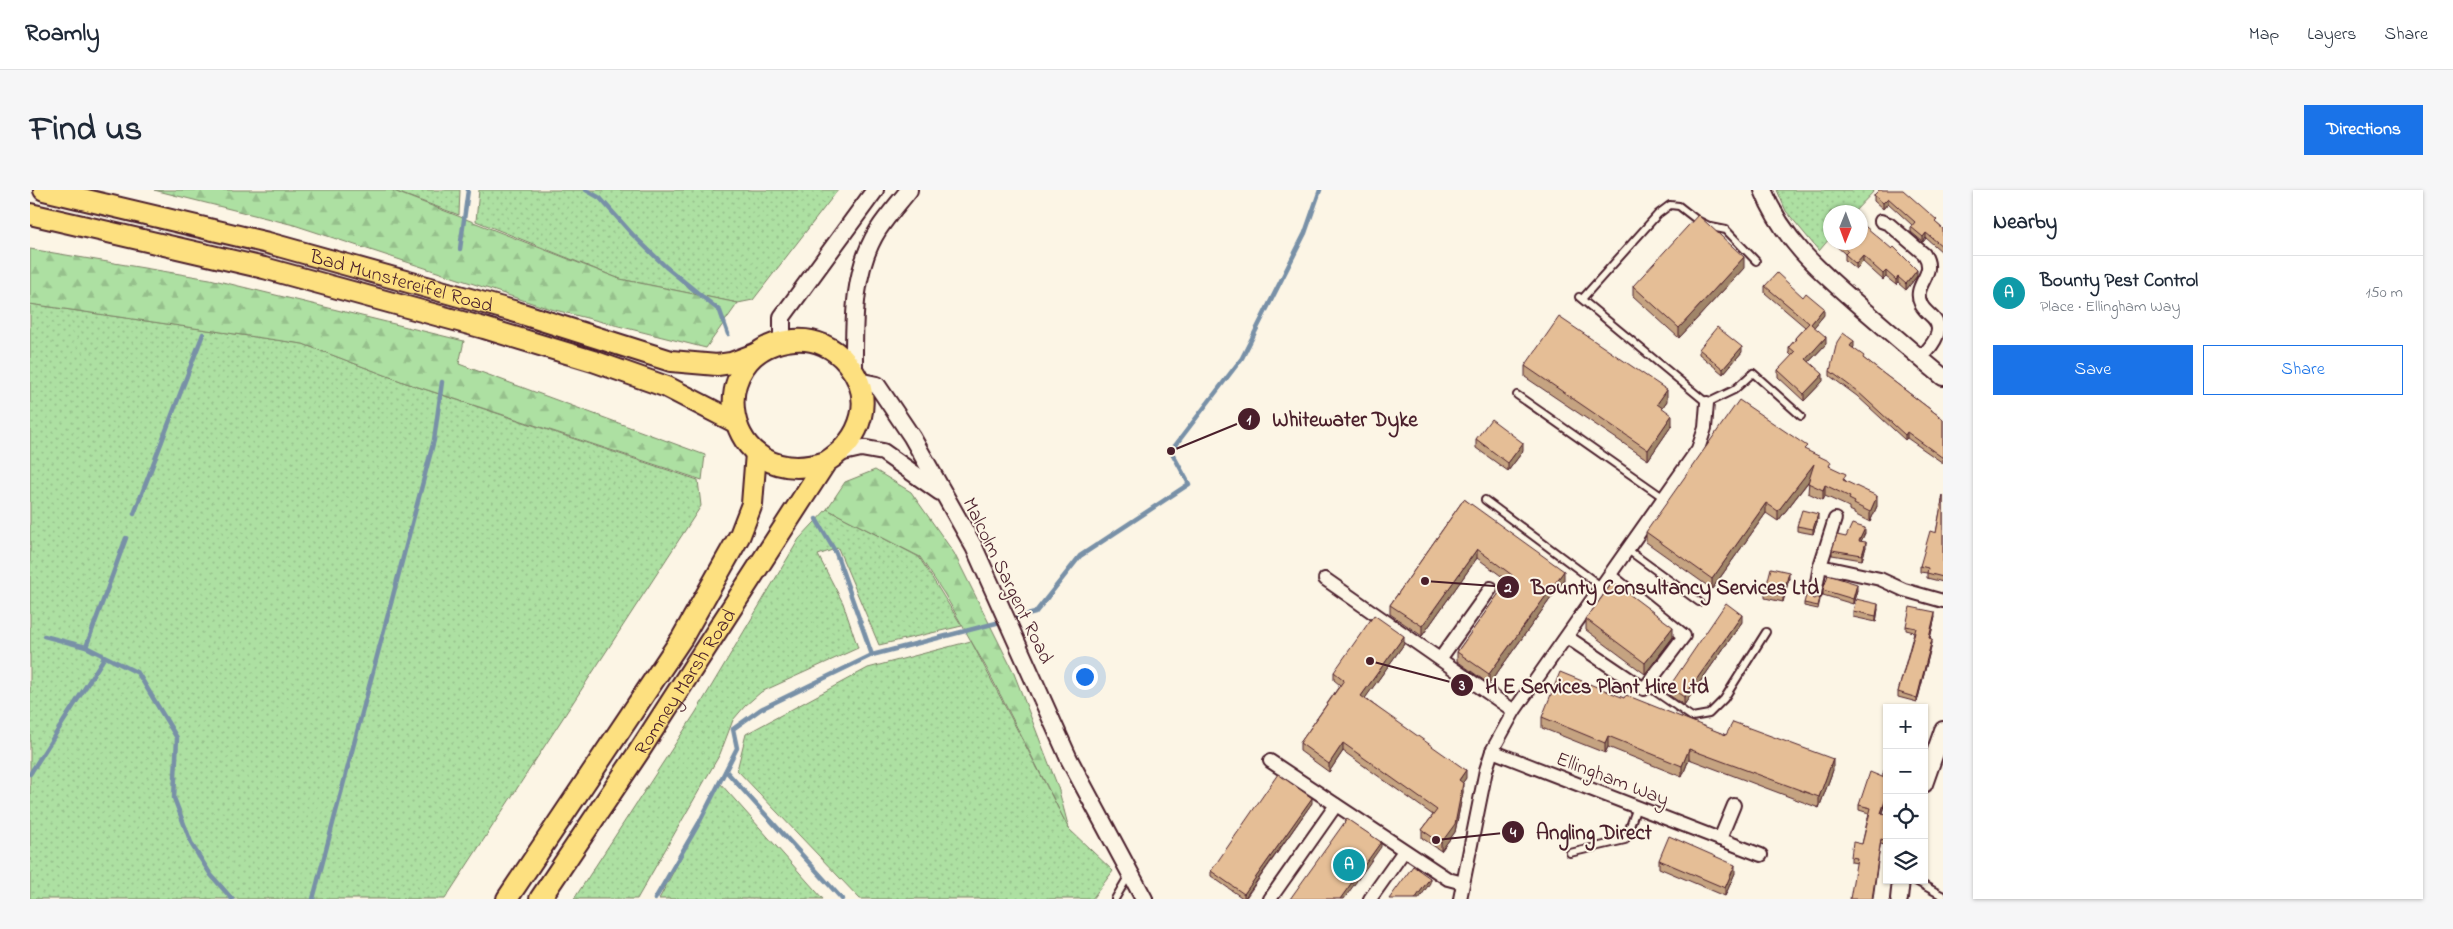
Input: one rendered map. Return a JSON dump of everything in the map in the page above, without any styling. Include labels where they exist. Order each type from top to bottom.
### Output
[{"type":"main road","name":"Bad Munstereifel Road","points":[[44,190],[268,243],[514,311],[671,361],[718,365],[731,363],[756,354]]},
{"type":"main road","name":"Bad Munstereifel Road","points":[[30,214],[264,268],[484,328],[592,361],[666,387],[735,422]]},
{"type":"main road","points":[[30,225],[106,233]]},
{"type":"main road","points":[[803,339],[823,344],[841,355],[856,376],[863,406],[860,424],[852,440],[833,458],[808,468],[789,468],[772,463],[756,453],[743,439],[735,422],[733,403],[736,384],[744,368],[756,354],[782,341],[803,339]]},
{"type":"main road","name":"Romney Marsh Road","points":[[507,899],[682,638],[736,544],[752,504],[756,453]]},
{"type":"main road","name":"Romney Marsh Road","points":[[540,899],[833,458]]},
{"type":"street","points":[[782,341],[782,317],[875,190]]},
{"type":"street","points":[[856,376],[854,315],[863,266],[878,230],[908,190]]},
{"type":"street","points":[[1763,190],[1772,211],[1794,244],[1814,266],[1943,378]]},
{"type":"street","points":[[1881,221],[1889,224],[1924,254],[1928,260],[1929,268],[1919,286],[1920,304],[1936,320],[1938,329],[1932,344],[1920,358]]},
{"type":"street","name":"Malcolm Sargent Road","points":[[856,376],[877,385],[912,437],[974,547],[1069,759],[1129,875],[1144,899]]},
{"type":"street","points":[[1460,899],[1484,778],[1492,751],[1514,711],[1698,449],[1705,428],[1707,403]]},
{"type":"street","name":"Malcolm Sargent Road","points":[[833,458],[861,448],[884,452],[944,494]]},
{"type":"street","points":[[1815,594],[1820,566],[1835,519]]},
{"type":"street","points":[[1820,566],[1880,579],[1904,590],[1943,601]]},
{"type":"street","points":[[1566,637],[1644,690],[1684,636],[1610,576]]},
{"type":"street","points":[[1325,579],[1514,711]]},
{"type":"street","points":[[1440,659],[1491,588]]},
{"type":"street","points":[[1928,773],[1943,730]]},
{"type":"street","name":"Ellingham Way","points":[[1492,751],[1761,855]]},
{"type":"street","points":[[1270,760],[1448,879],[1463,882]]},
{"type":"street","points":[[1270,899],[1336,805]]},
{"type":"street","points":[[1720,839],[1734,805]]},
{"type":"street","points":[[1370,899],[1404,851]]},
{"type":"street","points":[[1899,899],[1901,884]]},
{"type":"lane","points":[[1756,261],[1726,230],[1711,227],[1697,220],[1679,206],[1670,205],[1658,214],[1581,298],[1707,403],[1734,390],[1753,373],[1801,416]]},
{"type":"lane","points":[[1517,394],[1664,498]]},
{"type":"lane","points":[[1485,500],[1602,587]]},
{"type":"lane","points":[[1628,550],[1700,602]]},
{"type":"lane","points":[[1647,686],[1692,717],[1709,714],[1724,699],[1766,632]]},
{"type":"lane","points":[[1570,854],[1624,840],[1636,807]]},
{"type":"lane","points":[[1115,899],[1129,875]]},
{"type":"lane","points":[[1921,884],[1943,896]]},
{"type":"green space","points":[[154,190],[391,190],[620,279],[738,303],[706,348],[547,308],[294,225]]},
{"type":"green space","points":[[391,190],[460,190],[459,215]]},
{"type":"green space","points":[[479,190],[838,190],[753,300],[738,303],[620,279],[476,221]]},
{"type":"green space","points":[[1777,190],[1875,190],[1861,205],[1823,205],[1823,246],[1819,251],[1786,211]]},
{"type":"green space","points":[[30,249],[210,279],[464,341],[459,364],[705,455],[702,480],[406,383],[303,344],[30,304]]},
{"type":"green space","points":[[30,304],[303,344],[406,383],[698,480],[701,506],[445,899],[30,899]]},
{"type":"green space","points":[[875,470],[911,492],[954,553],[1013,671],[1058,787],[1069,829],[987,669],[945,595],[920,557],[827,509],[845,482]]},
{"type":"green space","points":[[827,509],[919,557],[962,626],[879,645],[838,548],[818,555],[843,603],[858,648],[761,692],[745,706],[733,720],[720,754],[637,899],[574,899],[696,712],[799,539]]},
{"type":"green space","points":[[971,641],[1069,829],[1113,871],[1092,899],[860,899],[737,770],[746,734],[868,668]]},
{"type":"green space","points":[[720,783],[823,899],[659,899]]},
{"type":"building","points":[[1879,190],[1903,190],[1937,220],[1935,222],[1943,229],[1943,245],[1926,233],[1923,237],[1911,227],[1915,222],[1888,198],[1883,203],[1874,195]]},
{"type":"building","points":[[1698,215],[1744,257],[1679,328],[1633,286]]},
{"type":"building","points":[[1868,229],[1892,249],[1894,247],[1917,270],[1906,284],[1898,277],[1896,280],[1886,271],[1883,274],[1863,256],[1856,264],[1845,254],[1848,251],[1868,250]]},
{"type":"building","points":[[1777,273],[1803,297],[1806,293],[1824,308],[1811,324],[1826,337],[1806,359],[1823,374],[1804,394],[1778,370],[1795,352],[1789,347],[1809,323],[1765,286]]},
{"type":"building","points":[[1559,317],[1667,390],[1657,404],[1672,415],[1648,450],[1525,366]]},
{"type":"building","points":[[1717,327],[1742,347],[1723,369],[1699,349]]},
{"type":"building","points":[[1843,333],[1854,341],[1850,346],[1864,356],[1863,358],[1943,419],[1943,458],[1907,432],[1905,435],[1857,391],[1830,371],[1837,342]]},
{"type":"building","points":[[1739,400],[1807,446],[1804,449],[1831,462],[1829,466],[1846,474],[1843,480],[1877,496],[1870,512],[1854,504],[1855,502],[1849,499],[1850,497],[1825,485],[1823,490],[1808,483],[1814,464],[1778,511],[1766,503],[1712,579],[1646,532]]},
{"type":"building","points":[[1491,419],[1523,443],[1508,463],[1476,439]]},
{"type":"building","points":[[1943,495],[1943,577],[1927,573],[1928,568],[1920,566],[1930,531],[1936,533]]},
{"type":"building","points":[[1464,499],[1564,571],[1489,674],[1457,652],[1512,575],[1477,549],[1422,626],[1390,605]]},
{"type":"building","points":[[1802,510],[1818,514],[1813,529],[1797,526]]},
{"type":"building","points":[[1852,524],[1865,528],[1859,541],[1866,542],[1862,555],[1832,550],[1837,535],[1846,537]]},
{"type":"building","points":[[1771,568],[1789,572],[1783,596],[1765,592]]},
{"type":"building","points":[[1828,575],[1857,584],[1853,599],[1823,590]]},
{"type":"building","points":[[1613,582],[1673,627],[1645,663],[1586,619]]},
{"type":"building","points":[[1807,592],[1813,599],[1820,597],[1818,606],[1804,603]]},
{"type":"building","points":[[1856,599],[1878,604],[1876,616],[1853,611]]},
{"type":"building","points":[[1726,603],[1742,615],[1684,697],[1669,687]]},
{"type":"building","points":[[1910,607],[1935,612],[1929,638],[1932,639],[1917,698],[1898,692],[1916,628],[1906,626]]},
{"type":"building","points":[[1374,615],[1404,636],[1361,696],[1466,770],[1459,780],[1463,783],[1455,824],[1441,843],[1422,830],[1437,810],[1343,743],[1329,764],[1300,743],[1344,680],[1334,672]]},
{"type":"building","points":[[1560,672],[1624,698],[1626,695],[1726,735],[1733,722],[1833,759],[1819,797],[1689,749],[1682,766],[1608,736],[1605,743],[1542,717]]},
{"type":"building","points":[[1870,772],[1883,777],[1883,807],[1881,813],[1883,813],[1883,840],[1881,839],[1872,899],[1850,899],[1857,858],[1851,857],[1853,842],[1862,844],[1871,808],[1859,805]]},
{"type":"building","points":[[1278,774],[1312,798],[1244,894],[1211,871]]},
{"type":"building","points":[[1347,819],[1381,842],[1340,899],[1290,899]]},
{"type":"building","points":[[1669,836],[1735,865],[1725,888],[1659,860]]},
{"type":"building","points":[[1413,866],[1430,878],[1415,899],[1389,899]]},
{"type":"waterway","points":[[460,249],[468,190]]},
{"type":"waterway","points":[[586,190],[600,198],[632,234],[666,267],[720,311],[728,334]]},
{"type":"waterway","points":[[655,899],[699,823],[737,748],[733,729],[761,709],[872,655],[1035,613],[1080,556],[1189,484],[1171,451],[1242,358],[1305,233],[1320,190]]},
{"type":"waterway","points":[[134,514],[203,334]]},
{"type":"waterway","points":[[313,899],[434,440],[442,382]]},
{"type":"waterway","points":[[816,519],[836,553],[872,655]]},
{"type":"waterway","points":[[86,647],[126,538]]},
{"type":"waterway","points":[[44,636],[86,647],[138,673],[177,738],[174,798],[192,845],[211,875],[232,899]]},
{"type":"waterway","points":[[30,774],[104,658]]},
{"type":"waterway","points":[[726,771],[842,899]]},
{"type":"place","name":"Whitewater Dyke","points":[[1171,451]]},
{"type":"place","name":"Bounty Consultancy Services Ltd","points":[[1425,581]]},
{"type":"place","name":"H E Services Plant Hire Ltd","points":[[1370,661]]},
{"type":"place","name":"Angling Direct","points":[[1436,840]]},
{"type":"place","name":"Bounty Pest Control","points":[[1349,865]]}]
